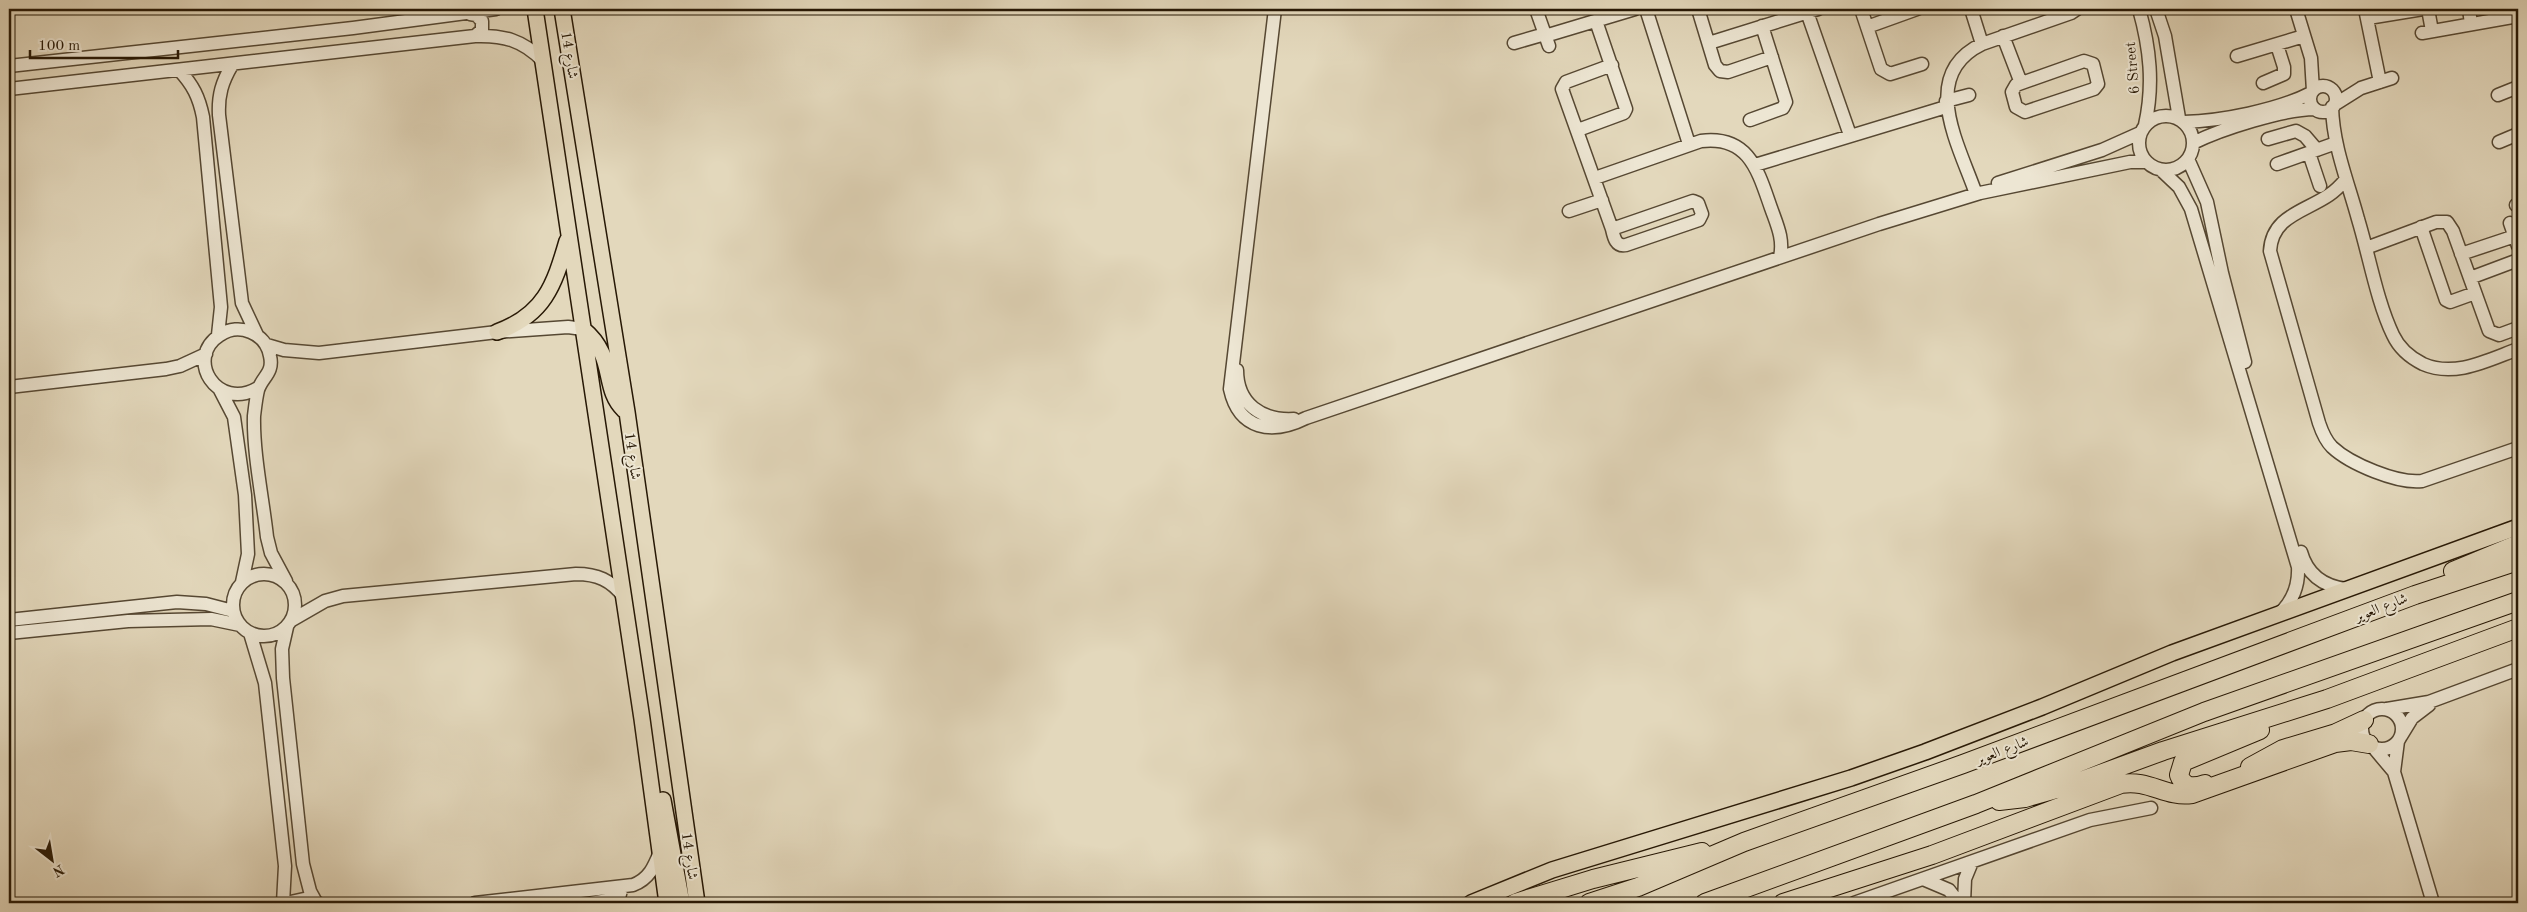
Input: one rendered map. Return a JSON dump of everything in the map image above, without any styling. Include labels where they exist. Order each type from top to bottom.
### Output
[{"type":"highway","points":[[2415,595],[2437,577],[2518,544]]},
{"type":"highway","name":"شارع العوير","points":[[1589,903],[1638,887],[1744,842],[1963,764],[2415,595],[2518,561]]},
{"type":"highway","points":[[1705,903],[1976,804],[2204,712],[2518,600]]},
{"type":"highway","points":[[1976,804],[2025,798],[2055,790],[2163,750],[2291,710],[2518,628]]},
{"type":"highway","points":[[2291,710],[2257,732],[2186,759],[2179,770],[2181,779],[2187,786],[2196,787],[2225,778],[2283,749],[2336,733],[2364,720]]},
{"type":"highway","points":[[1783,903],[1924,858],[2121,784],[2144,783],[2170,793],[2192,794],[2335,743],[2351,741],[2371,745]]},
{"type":"highway","points":[[1515,903],[1593,879],[1744,842]]},
{"type":"main road","points":[[536,13],[563,12]]},
{"type":"main road","name":"شارع 14","points":[[563,12],[627,412],[696,903]]},
{"type":"main road","name":"شارع 14","points":[[536,13],[642,719]]},
{"type":"main road","points":[[497,332],[509,328],[531,314],[548,295],[555,282],[569,235]]},
{"type":"main road","points":[[583,329],[603,352],[614,398],[627,412]]},
{"type":"main road","points":[[1471,903],[1552,870],[1851,778],[1924,752],[2042,707],[2165,656],[2518,527]]},
{"type":"main road","points":[[642,719],[667,903]]},
{"type":"main road","points":[[642,719],[656,760],[682,903]]},
{"type":"street","points":[[9,66],[470,14],[496,9]]},
{"type":"street","points":[[1275,9],[1230,389],[1238,410],[1255,425],[1278,428],[1292,425],[1306,418],[1780,257],[1978,194],[2130,162],[2147,162],[2161,170],[2180,187],[2191,209],[2298,567],[2298,580],[2294,594],[2278,614]]},
{"type":"street","points":[[1536,9],[1547,39]]},
{"type":"street","points":[[1514,43],[1547,39],[1635,9]]},
{"type":"street","points":[[1646,9],[1689,144]]},
{"type":"street","points":[[1698,9],[1717,68],[1724,72],[1772,57]]},
{"type":"street","points":[[1861,9],[1879,64],[1885,72],[1895,72],[1922,64]]},
{"type":"street","points":[[1867,27],[1917,9]]},
{"type":"street","points":[[1971,9],[1982,44]]},
{"type":"street","points":[[1978,194],[1946,104],[1947,85],[1956,64],[1963,56],[1982,44],[2071,13],[2077,9]]},
{"type":"street","name":"6 Street","points":[[2139,9],[2148,44],[2152,87],[2142,129]]},
{"type":"street","points":[[2156,9],[2164,36],[2181,120],[2192,134],[2193,143],[2188,159],[2178,167],[2161,170]]},
{"type":"street","points":[[2296,9],[2310,58],[2312,92],[2310,102],[2336,143]]},
{"type":"street","points":[[2380,82],[2371,13],[2423,9]]},
{"type":"street","points":[[2428,9],[2427,32],[2518,16]]},
{"type":"street","points":[[2469,9],[2471,24]]},
{"type":"street","points":[[1708,44],[1812,10],[1850,135]]},
{"type":"street","points":[[470,14],[476,14],[482,21],[482,30],[475,36]]},
{"type":"street","points":[[1578,130],[1626,111],[1626,104],[1596,21]]},
{"type":"street","points":[[1750,120],[1783,108],[1786,104],[1762,26]]},
{"type":"street","points":[[9,89],[475,36],[509,38],[528,47],[543,61]]},
{"type":"street","points":[[2003,36],[2021,83]]},
{"type":"street","points":[[2237,56],[2304,36]]},
{"type":"street","points":[[2263,82],[2281,77],[2285,70],[2277,45]]},
{"type":"street","points":[[2310,58],[2335,94],[2333,106],[2336,143],[2389,325],[2402,348],[2411,357],[2429,366],[2449,370],[2462,368],[2518,349]]},
{"type":"street","points":[[2084,60],[2093,64],[2099,80],[2094,89],[2025,112],[2016,107],[2012,92],[2016,85],[2021,83],[2084,60]]},
{"type":"street","points":[[220,390],[240,395],[258,388],[266,379],[270,368],[271,356],[267,345],[257,335],[242,303],[218,98],[223,81],[232,65]]},
{"type":"street","points":[[1612,65],[1564,84],[1563,92],[1595,178],[1602,200],[1612,230],[1616,242],[1623,246],[1699,220],[1702,214],[1698,203],[1694,201],[1612,230]]},
{"type":"street","points":[[180,70],[192,85],[200,100],[203,117],[222,307],[218,335]]},
{"type":"street","points":[[2193,143],[2212,133],[2294,111],[2328,111],[2361,88],[2392,78]]},
{"type":"street","points":[[1978,194],[1994,184],[2107,148],[2161,116],[2181,120],[2219,119],[2290,102],[2321,86],[2331,89],[2361,88]]},
{"type":"street","points":[[2498,95],[2518,87]]},
{"type":"street","points":[[1755,165],[1969,95]]},
{"type":"street","points":[[2142,129],[2139,148],[2147,162]]},
{"type":"street","points":[[2268,139],[2296,131],[2305,136],[2313,151],[2320,186]]},
{"type":"street","points":[[2498,142],[2518,134]]},
{"type":"street","points":[[1595,178],[1689,144],[1711,139],[1722,141],[1741,150],[1755,165],[1781,236],[1795,252]]},
{"type":"street","points":[[2277,164],[2336,143]]},
{"type":"street","points":[[2188,159],[2207,202],[2237,334],[2304,561],[2320,580],[2332,586],[2346,589]]},
{"type":"street","points":[[2346,179],[2330,195],[2282,221],[2270,243],[2271,260],[2319,423],[2326,440],[2346,457],[2390,478],[2411,482],[2422,481],[2518,448]]},
{"type":"street","points":[[1569,211],[1602,200]]},
{"type":"street","points":[[2366,248],[2421,227],[2441,221],[2447,222],[2453,231],[2488,331],[2499,335],[2518,328]]},
{"type":"street","points":[[2461,254],[2516,241],[2510,223]]},
{"type":"street","points":[[2421,227],[2446,300],[2450,302],[2475,293]]},
{"type":"street","points":[[1780,257],[1781,236]]},
{"type":"street","points":[[2470,278],[2518,260]]},
{"type":"street","points":[[267,345],[284,350],[320,353],[497,332],[568,327],[583,329]]},
{"type":"street","points":[[257,335],[238,329],[218,335],[210,344],[206,354],[207,375],[220,390],[234,417],[245,495],[248,554],[242,582],[233,601],[233,611],[245,629],[265,683],[285,866],[285,903],[304,899],[316,902]]},
{"type":"street","points":[[9,387],[166,369],[186,364],[206,354]]},
{"type":"street","points":[[258,388],[254,428],[267,537],[274,560],[296,600],[282,648],[283,678],[303,864],[310,891],[316,902]]},
{"type":"street","points":[[242,582],[252,575],[264,573],[276,575],[286,581]]},
{"type":"street","points":[[9,633],[128,621],[211,619],[269,636],[325,601],[343,596],[576,574],[588,574],[606,579],[624,597]]},
{"type":"street","points":[[9,620],[177,602],[206,604],[233,611]]},
{"type":"street","points":[[2433,903],[2394,772],[2371,745],[2362,730],[2364,720],[2371,712],[2415,705],[2443,697],[2518,669]]},
{"type":"street","points":[[2371,745],[2387,748],[2399,738],[2417,714],[2443,697]]},
{"type":"street","points":[[2387,709],[2393,712],[2401,722],[2394,772]]},
{"type":"street","points":[[1854,903],[2090,820],[2151,808]]},
{"type":"street","points":[[475,903],[632,885],[647,877],[660,852]]},
{"type":"street","points":[[1962,903],[1965,879],[1972,862]]},
{"type":"street","points":[[1957,868],[1956,885],[1962,903]]},
{"type":"street","points":[[1923,879],[1948,890],[1962,903]]},
{"type":"street","points":[[590,903],[619,898],[621,890],[618,887]]}]
